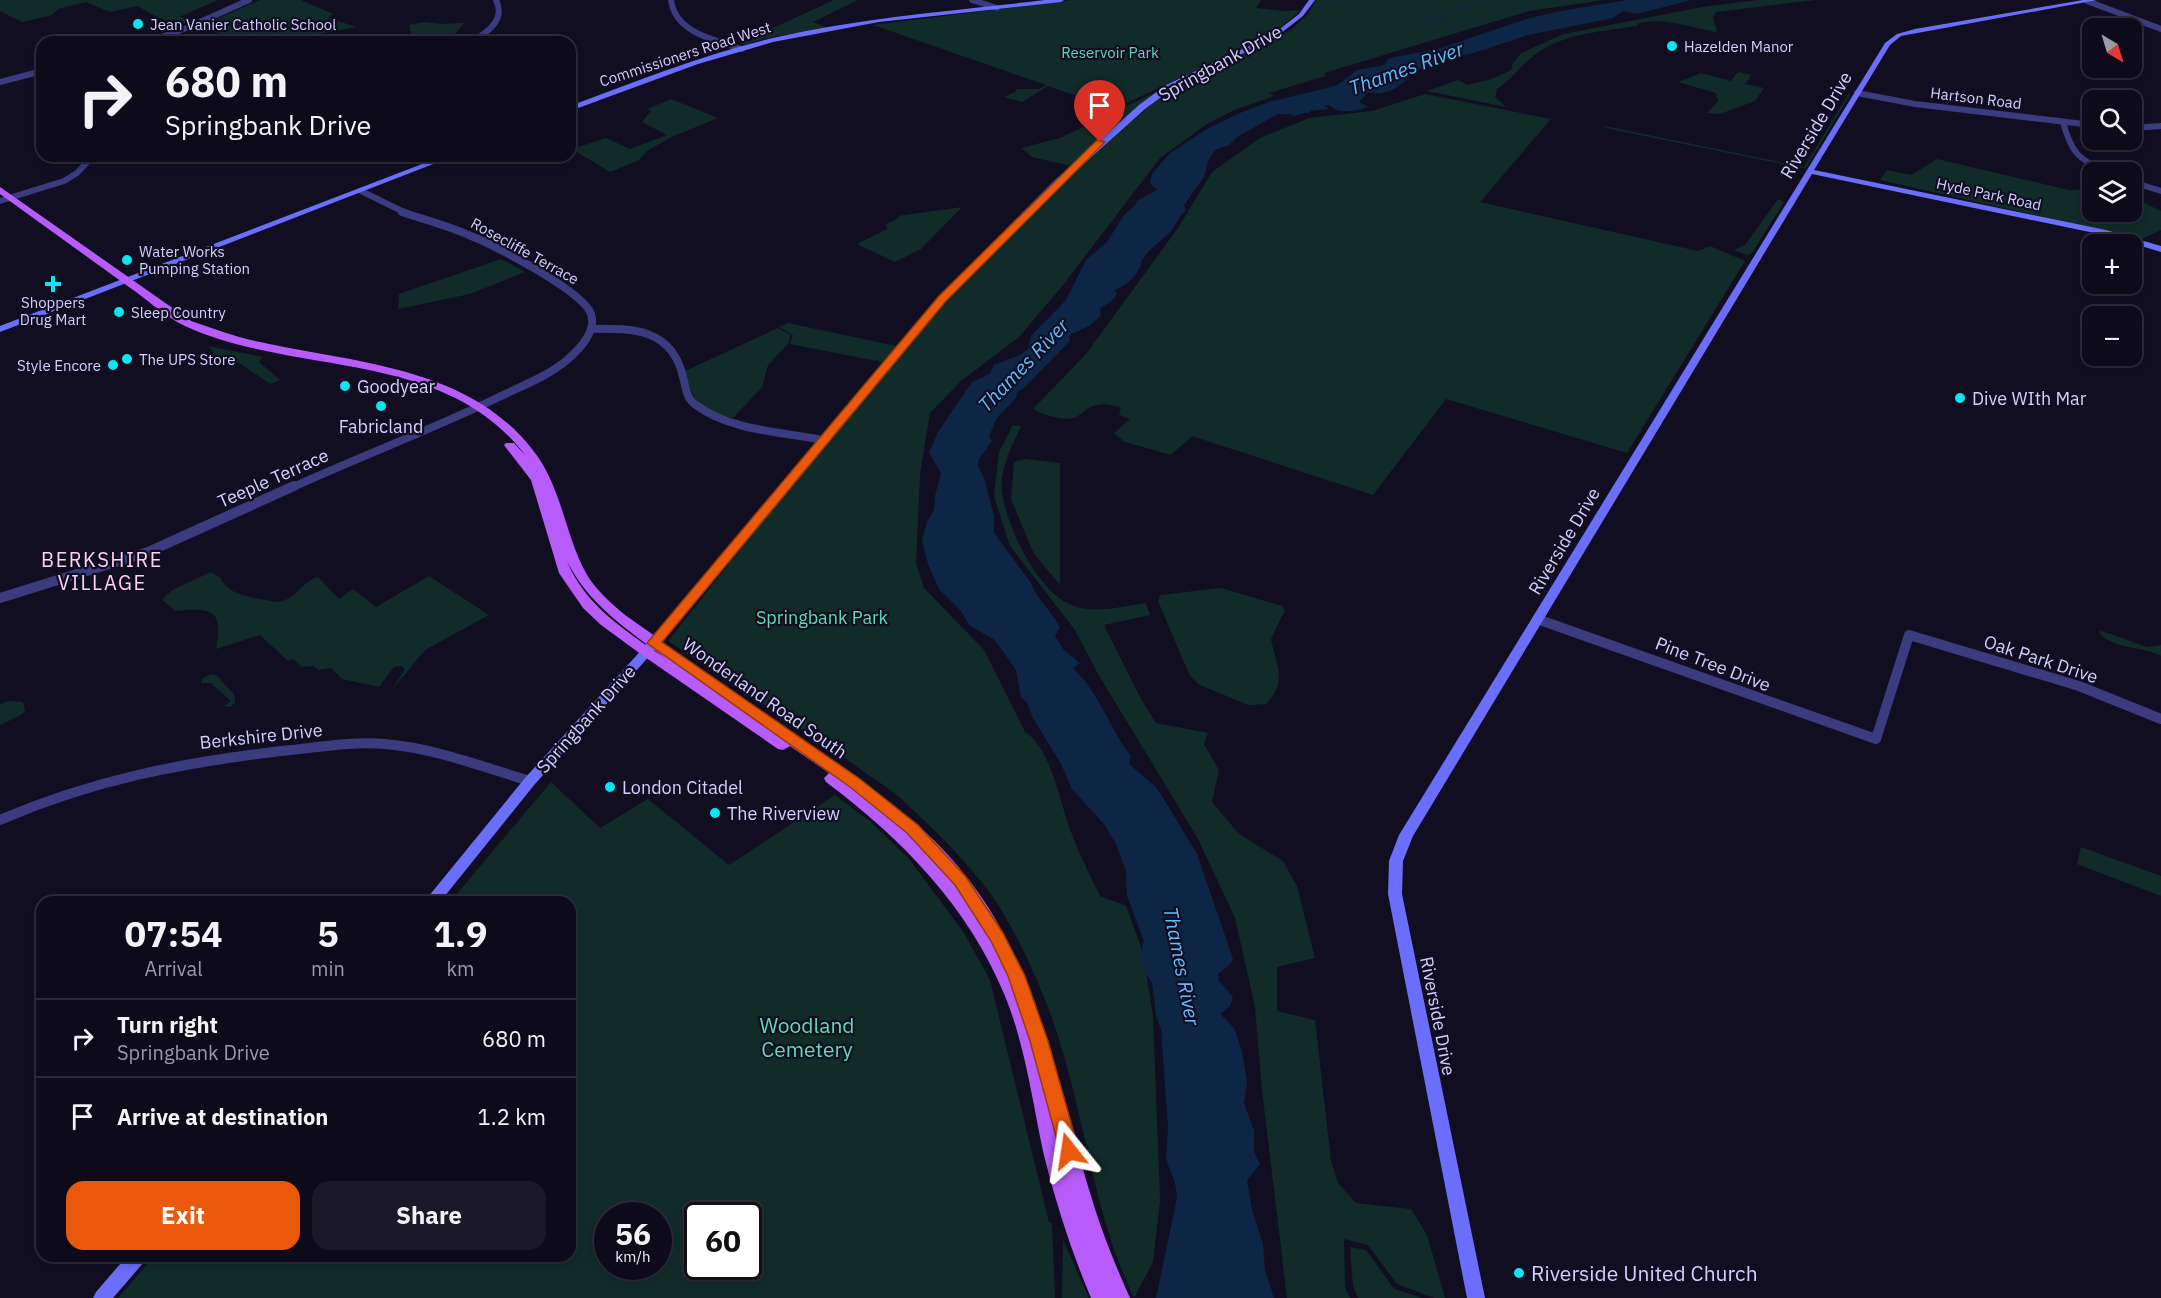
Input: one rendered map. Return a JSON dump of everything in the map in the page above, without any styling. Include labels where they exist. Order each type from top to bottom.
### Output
[{"type":"main road","name":"Commissioners Road West","points":[[576,107],[742,49],[800,34],[1061,0]]},
{"type":"main road","name":"Springbank Drive","points":[[436,896],[530,781],[650,647],[943,298],[1100,142],[1169,87],[1285,28],[1301,15],[1312,0]]},
{"type":"main road","name":"Riverside Drive","points":[[1476,1298],[1395,894],[1396,861],[1406,835],[1887,44],[1899,35],[2091,1]]},
{"type":"main road","points":[[0,329],[435,162]]},
{"type":"main road","name":"Hyde Park Road","points":[[1809,171],[2106,233],[2161,249]]},
{"type":"main road","name":"Wonderland Road South","points":[[2,197],[122,282],[181,319],[213,334],[243,343],[351,360],[427,381],[475,409],[513,435],[534,458],[547,482],[572,561],[584,581],[603,604],[676,672],[879,814],[942,876],[996,959],[1027,1035],[1062,1190],[1094,1262]]},
{"type":"main road","name":"Wonderland Road South","points":[[650,647],[855,783],[912,829],[961,881],[998,938],[1024,995],[1083,1207],[1094,1262]]},
{"type":"main road","points":[[102,1298],[133,1262]]},
{"type":"main road","points":[[1094,1262],[1101,1298]]},
{"type":"main road","points":[[1094,1262],[1120,1298]]},
{"type":"street","points":[[164,36],[249,0]]},
{"type":"street","points":[[481,36],[499,18],[500,11],[496,0]]},
{"type":"street","points":[[671,0],[670,10],[683,25],[742,49]]},
{"type":"street","points":[[972,0],[997,8]]},
{"type":"street","points":[[2091,1],[2161,29]]},
{"type":"street","points":[[0,82],[36,73]]},
{"type":"street","name":"Hartson Road","points":[[1857,93],[1915,104],[2082,124]]},
{"type":"street","points":[[2063,122],[2069,148],[2084,162]]},
{"type":"street","points":[[2142,127],[2161,126]]},
{"type":"street","points":[[2,197],[64,181],[77,173],[87,162]]},
{"type":"street","points":[[2142,185],[2161,191]]},
{"type":"street","name":"Rosecliffe Terrace","points":[[361,191],[396,210],[472,236],[568,288],[584,301],[592,315],[592,329]]},
{"type":"street","points":[[475,409],[542,376],[567,360],[584,343],[592,329],[642,331],[664,340],[676,357],[686,394],[693,403],[717,417],[824,440]]},
{"type":"street","name":"Teeple Terrace","points":[[0,598],[148,552],[357,458],[475,409]]},
{"type":"street","name":"Pine Tree Drive","points":[[1537,619],[1876,739],[1909,635]]},
{"type":"street","name":"Oak Park Drive","points":[[1909,635],[2079,686],[2161,719]]},
{"type":"street","name":"Berkshire Drive","points":[[0,820],[38,802],[101,781],[173,765],[356,743],[412,749],[530,781]]},
{"type":"green space","points":[[0,0],[218,0],[179,17],[197,20],[189,23],[175,23],[160,19],[138,6],[110,12],[86,2],[58,9],[52,15],[22,22],[0,11]]},
{"type":"green space","points":[[260,0],[301,0],[333,14],[328,18],[357,27],[308,36],[228,36],[198,27]]},
{"type":"green space","points":[[834,0],[858,0],[813,22],[826,27],[825,29],[774,37],[745,45],[740,43]]},
{"type":"green space","name":"Reservoir Park","points":[[1071,0],[1261,0],[1256,8],[1301,10],[1273,34],[1114,109],[1048,86],[1022,102],[1004,97],[1017,91],[1015,89],[1039,89],[1046,85],[873,25]]},
{"type":"green space","name":"Springbank Park","points":[[1316,0],[1604,0],[1529,11],[1324,73],[1325,76],[1269,93],[1274,96],[1234,110],[1207,124],[1160,158],[1063,285],[1019,337],[961,381],[930,413],[920,474],[916,563],[924,588],[984,650],[1025,732],[1042,750],[1054,778],[1074,840],[1100,896],[1126,906],[1143,953],[1153,1016],[1160,1200],[1153,1262],[1134,1298],[1109,1234],[1068,1069],[1053,1020],[1022,948],[995,900],[950,846],[894,793],[668,641],[793,483],[948,300],[1079,166],[1167,91],[1291,30],[1308,14]]},
{"type":"green space","points":[[1758,0],[1816,0],[1716,12],[1713,18],[1717,31],[1715,32],[1656,21],[1567,38],[1554,43],[1531,58],[1497,89],[1495,97],[1506,107],[1427,91],[1458,80],[1467,85],[1492,79],[1511,70],[1513,63],[1521,53],[1564,34],[1702,7]]},
{"type":"green space","points":[[424,22],[464,23],[453,36],[412,36],[409,25]]},
{"type":"green space","points":[[1738,72],[1752,75],[1745,84],[1764,88],[1755,101],[1720,114],[1707,113],[1718,101],[1716,93],[1678,82],[1701,73],[1731,81]]},
{"type":"green space","name":"Reservoir Park","points":[[1160,90],[1071,166],[1032,157],[1021,148],[1060,138]]},
{"type":"green space","points":[[1849,93],[1850,95],[1806,168],[1610,129],[1600,125],[1804,167]]},
{"type":"green space","points":[[1425,94],[1551,119],[1480,202],[1698,251],[1710,246],[1745,261],[1627,453],[1446,399],[1373,495],[1192,436],[1171,455],[1125,442],[1114,433],[1130,419],[1119,415],[1121,407],[1103,404],[1088,408],[1076,417],[1065,419],[1033,409],[1086,354],[1178,228],[1212,172],[1260,138],[1309,118],[1372,111]]},
{"type":"green space","points":[[671,99],[718,118],[674,136],[648,150],[639,160],[610,172],[576,151],[576,148],[606,138],[630,149],[667,135],[642,122],[651,111],[647,109]]},
{"type":"green space","points":[[1937,159],[2069,190],[2082,189],[2082,222],[2142,222],[2142,202],[2161,211],[2161,230],[2142,239],[2142,234],[2120,234],[1880,180],[1887,170],[1911,175]]},
{"type":"green space","points":[[1778,199],[1784,202],[1752,253],[1747,255],[1734,250],[1745,245]]},
{"type":"green space","points":[[962,207],[921,249],[895,262],[857,244],[887,229],[886,224],[899,218],[898,216]]},
{"type":"green space","points":[[501,259],[525,272],[470,294],[398,309],[399,294]]},
{"type":"green space","points":[[788,323],[896,346],[882,362],[790,344],[793,335],[779,327]]},
{"type":"green space","points":[[778,328],[791,335],[788,344],[768,365],[762,387],[733,418],[713,412],[700,404],[691,391],[685,371]]},
{"type":"green space","points":[[208,346],[263,357],[259,362],[280,380],[270,384],[232,358],[217,357]]},
{"type":"green space","points":[[1013,425],[1021,426],[1004,467],[1002,492],[1010,524],[1027,559],[1050,590],[1063,601],[1077,607],[1103,609],[1146,603],[1150,615],[1104,625],[1140,697],[1156,723],[1208,733],[1204,744],[1219,770],[1212,802],[1239,834],[1283,861],[1297,886],[1315,958],[1277,967],[1277,1011],[1315,1020],[1331,1161],[1338,1183],[1356,1203],[1411,1209],[1427,1235],[1445,1298],[1434,1298],[1397,1284],[1368,1245],[1344,1239],[1345,1287],[1350,1298],[1287,1298],[1262,1090],[1255,1007],[1235,918],[1197,837],[1098,674],[1075,630],[1010,546],[994,496],[999,452]]},
{"type":"green space","points":[[1025,459],[1060,463],[1060,585],[1034,554],[1011,499],[1014,462]]},
{"type":"green space","points":[[211,572],[237,593],[276,602],[288,599],[318,577],[339,599],[353,589],[376,607],[429,576],[489,615],[425,650],[392,690],[405,669],[401,666],[394,667],[379,687],[342,679],[331,668],[318,670],[313,666],[302,667],[293,659],[288,661],[260,635],[216,649],[218,625],[212,614],[198,610],[175,611],[162,600],[172,590]]},
{"type":"green space","points":[[1221,588],[1282,606],[1285,610],[1271,639],[1279,680],[1273,696],[1266,704],[1248,705],[1198,684],[1189,674],[1158,601],[1160,595]]},
{"type":"green space","points":[[2099,630],[2147,647],[2161,645],[2161,656],[2117,644],[2102,636]]},
{"type":"green space","points":[[212,674],[216,675],[234,694],[235,703],[230,707],[224,706],[231,701],[211,683],[201,683],[203,678]]},
{"type":"green space","points":[[8,701],[23,702],[25,711],[0,725],[0,705]]},
{"type":"green space","name":"Woodland Cemetery","points":[[551,782],[600,828],[648,799],[729,865],[835,795],[872,823],[910,860],[964,933],[990,980],[1049,1222],[1052,1223],[1055,1298],[118,1298],[149,1262],[576,1262],[576,896],[455,896]]},
{"type":"green space","points":[[2081,847],[2161,876],[2161,896],[2077,864]]},
{"type":"green space","points":[[1063,1240],[1089,1298],[1062,1298]]},
{"type":"green space","points":[[1350,1247],[1366,1250],[1394,1289],[1423,1298],[1358,1298],[1353,1286]]},
{"type":"water","name":"Thames River","points":[[1628,0],[1691,0],[1637,14],[1623,11],[1613,18],[1528,35],[1474,53],[1448,58],[1411,73],[1410,77],[1390,91],[1367,93],[1359,102],[1368,107],[1343,111],[1329,105],[1324,106],[1329,109],[1310,111],[1310,113],[1295,116],[1289,116],[1295,114],[1278,114],[1237,137],[1229,145],[1215,150],[1208,161],[1204,177],[1184,205],[1186,210],[1171,230],[1145,256],[1132,279],[1114,290],[1117,293],[1115,298],[1100,309],[1101,316],[1089,326],[1069,335],[1070,341],[1024,388],[1017,392],[1016,398],[997,418],[989,436],[992,441],[979,459],[978,466],[984,478],[994,516],[994,533],[1060,627],[1055,636],[1063,649],[1080,663],[1073,668],[1090,688],[1131,756],[1129,764],[1157,788],[1197,854],[1233,959],[1218,974],[1219,981],[1233,997],[1230,1006],[1220,1014],[1234,1028],[1242,1051],[1247,1082],[1244,1103],[1254,1131],[1254,1152],[1260,1164],[1247,1180],[1252,1210],[1263,1244],[1265,1270],[1274,1298],[1156,1298],[1177,1198],[1175,1183],[1166,1159],[1168,1127],[1161,1029],[1156,1016],[1152,983],[1143,969],[1142,946],[1144,941],[1127,896],[1126,871],[1115,842],[1104,824],[1072,789],[1061,764],[1033,718],[1027,702],[1021,697],[1016,670],[994,639],[970,626],[961,611],[939,589],[928,564],[922,540],[927,522],[934,510],[941,473],[929,453],[938,432],[972,382],[990,374],[994,365],[1020,355],[1028,349],[1031,336],[1066,300],[1086,260],[1107,242],[1124,215],[1134,207],[1138,200],[1157,190],[1150,183],[1152,174],[1170,153],[1207,129],[1269,102],[1339,84],[1357,70],[1385,65],[1387,60],[1394,57],[1438,49],[1526,19]]},
{"type":"waterway","points":[[1454,12],[1461,7],[1480,1]]},
{"type":"waterway","points":[[1422,21],[1448,13]]},
{"type":"waterway","points":[[1439,17],[1448,21]]},
{"type":"waterway","points":[[1450,26],[1458,24]]},
{"type":"place","name":"Jean Vanier Catholic School","points":[[138,24]]},
{"type":"place","name":"Hazelden Manor","points":[[1672,46]]},
{"type":"place","name":"Water Works Pumping Station","points":[[127,260]]},
{"type":"place","name":"Shoppers Drug Mart","points":[[53,284]]},
{"type":"place","name":"Sleep Country","points":[[119,312]]},
{"type":"place","name":"The UPS Store","points":[[127,359]]},
{"type":"place","name":"Style Encore","points":[[113,365]]},
{"type":"place","name":"Goodyear","points":[[345,386]]},
{"type":"place","name":"Dive WIth Mar","points":[[1960,398]]},
{"type":"place","name":"Fabricland","points":[[381,406]]},
{"type":"place","name":"London Citadel","points":[[610,787]]},
{"type":"place","name":"The Riverview","points":[[715,813]]},
{"type":"place","name":"Riverside United Church","points":[[1519,1273]]},
{"type":"district","name":"BERKSHIRE VILLAGE","points":[[102,570]]},
{"type":"route","points":[[1069,1151],[1039,1041],[1017,976],[998,938],[961,881],[912,829],[855,783],[654,643],[943,298],[1100,142]]}]
